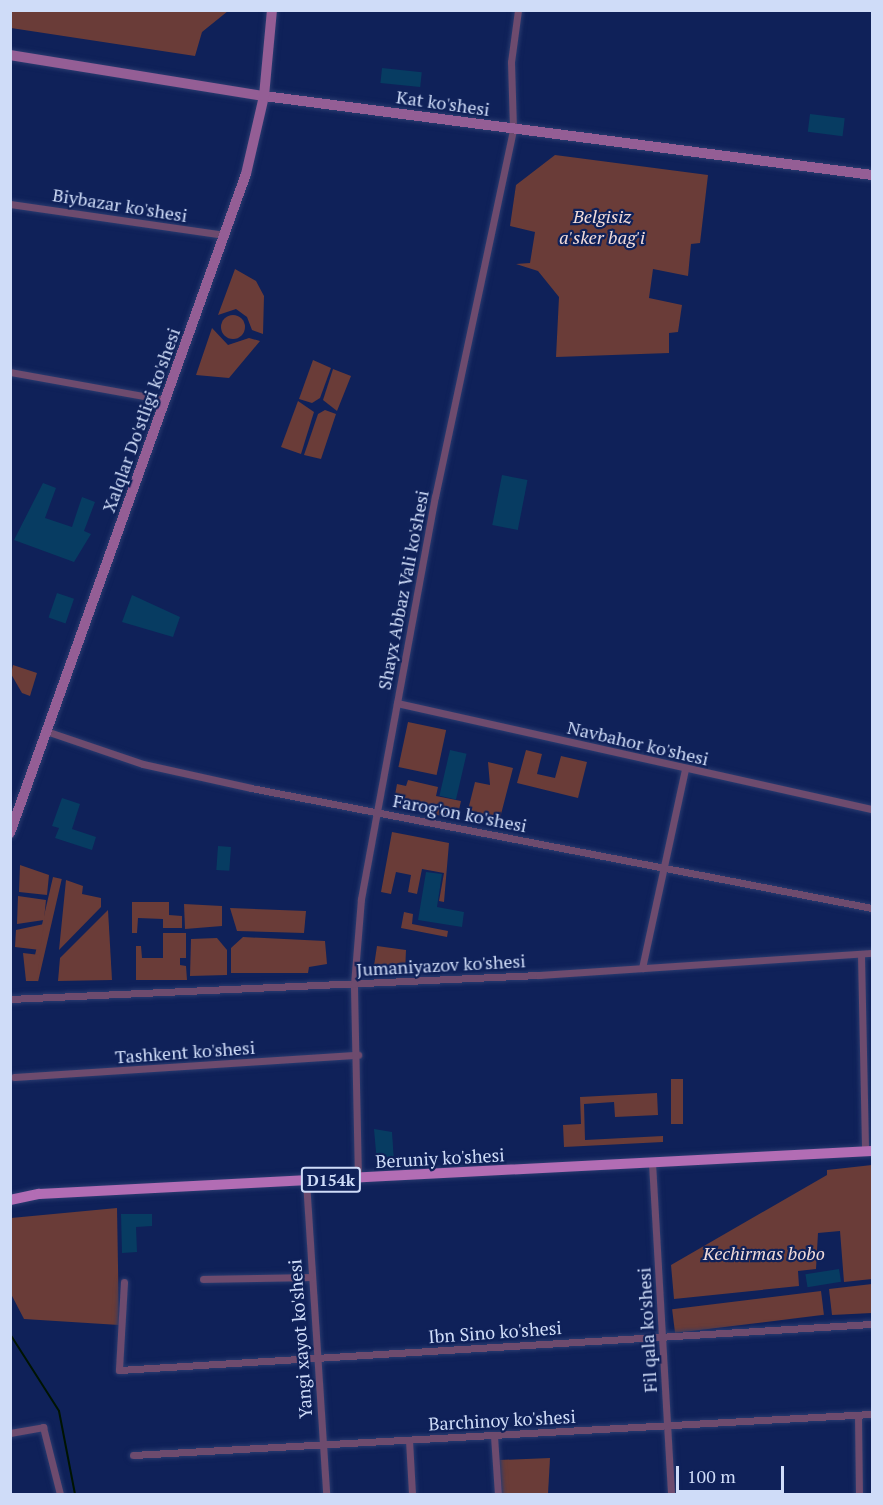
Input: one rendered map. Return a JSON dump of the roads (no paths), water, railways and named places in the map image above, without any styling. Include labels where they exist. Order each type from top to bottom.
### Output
[{"type":"main road","name":"Beruniy ko'shesi","points":[[10,1200],[306,1181],[869,1151]]},
{"type":"street","name":"Xalqlar Do'stligi ko'shesi","points":[[10,833],[225,236],[264,96],[272,10]]},
{"type":"street","name":"Shayx Abbaz Vali ko'shesi","points":[[358,1179],[358,1055],[354,984],[376,811],[513,129],[511,62],[518,10]]},
{"type":"street","name":"Kat ko'shesi","points":[[10,55],[264,96],[873,175]]},
{"type":"street","name":"Biybazar ko'shesi","points":[[10,204],[225,236]]},
{"type":"street","points":[[10,372],[166,400]]},
{"type":"street","name":"Navbahor ko'shesi","points":[[397,703],[685,770],[873,809]]},
{"type":"street","name":"Farog'on ko'shesi","points":[[46,731],[143,764],[873,908]]},
{"type":"street","points":[[642,968],[685,770]]},
{"type":"street","name":"Jumaniyazov ko'shesi","points":[[10,999],[354,984],[873,953]]},
{"type":"street","points":[[861,955],[869,1090],[869,1151]]},
{"type":"street","name":"Tashkent ko'shesi","points":[[14,1077],[358,1055]]},
{"type":"street","name":"Fil qala ko'shesi","points":[[652,1163],[671,1494]]},
{"type":"street","name":"Yangi xayot ko'shesi","points":[[306,1181],[314,1359],[326,1494]]},
{"type":"street","points":[[203,1279],[310,1277]]},
{"type":"street","name":"Ibn Sino ko'shesi","points":[[124,1282],[119,1370],[873,1324]]},
{"type":"street","name":"Barchinoy ko'shesi","points":[[133,1455],[494,1437],[873,1414]]},
{"type":"street","points":[[858,1415],[859,1494]]},
{"type":"street","points":[[10,1433],[43,1427],[60,1494]]},
{"type":"street","points":[[494,1437],[498,1494]]},
{"type":"street","points":[[409,1440],[412,1494]]},
{"type":"waterway","points":[[10,1334],[59,1411],[75,1494]]},
{"type":"park label","name":"Belgisiz a'sker bag'i","points":[[602,227]]},
{"type":"park label","name":"Kechirmas bobo","points":[[764,1253]]}]
